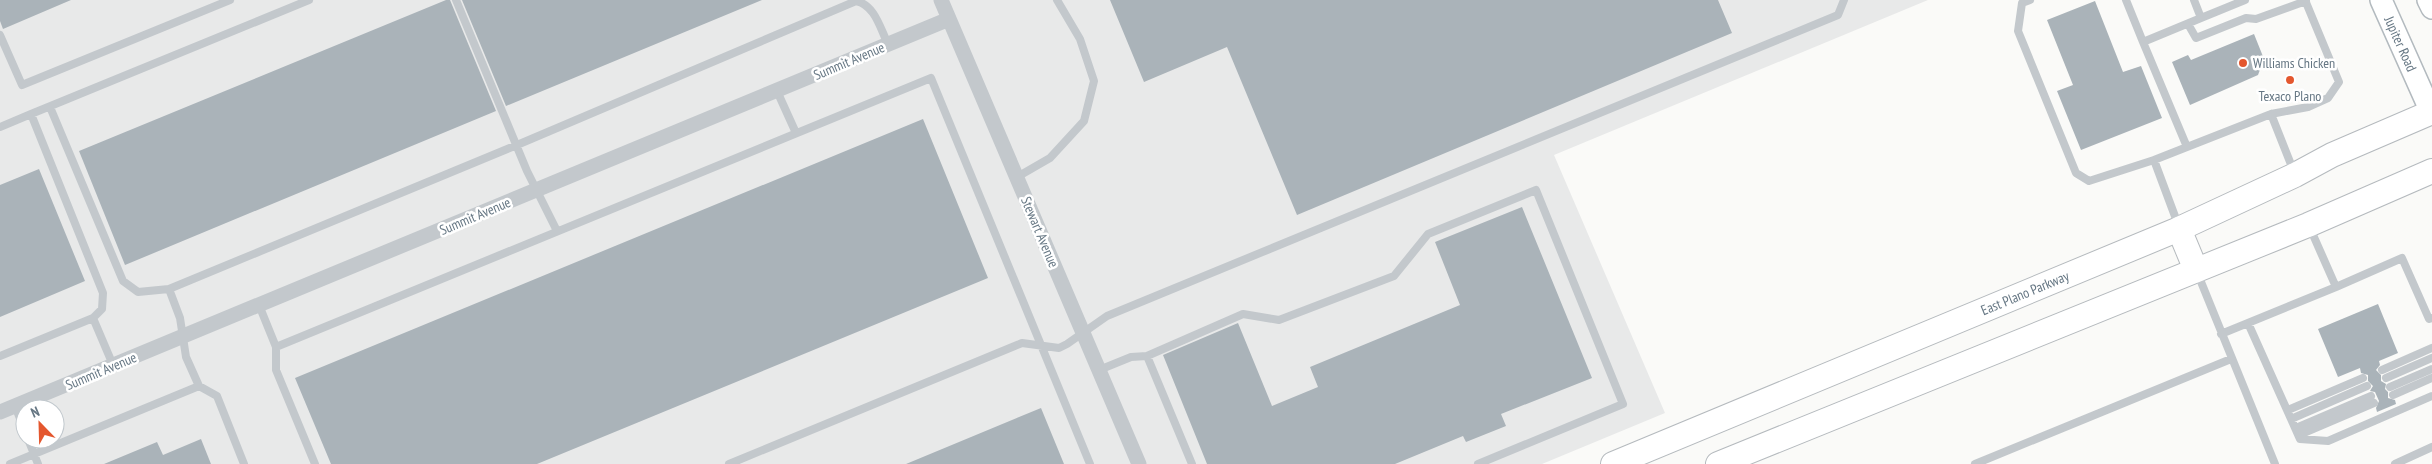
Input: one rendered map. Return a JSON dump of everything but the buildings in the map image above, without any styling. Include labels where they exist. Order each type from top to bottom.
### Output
[{"type":"main road","name":"Jupiter Road","points":[[2381,0],[2432,113]]},
{"type":"main road","points":[[2428,0],[2432,8]]},
{"type":"main road","name":"East Plano Parkway","points":[[1613,464],[2179,229],[2295,175],[2332,155],[2432,113]]},
{"type":"main road","points":[[1718,464],[2308,225],[2432,171]]},
{"type":"main road","points":[[2179,229],[2196,270]]},
{"type":"street","name":"Stewart Avenue","points":[[941,0],[1140,464]]},
{"type":"street","name":"Summit Avenue","points":[[32,399],[949,19]]},
{"type":"street","name":"Summit Avenue","points":[[0,412],[15,406]]},
{"type":"lane","points":[[0,35],[22,85],[230,0]]},
{"type":"lane","points":[[0,127],[309,0]]},
{"type":"lane","points":[[456,0],[527,171],[558,231]]},
{"type":"lane","points":[[1017,177],[1050,158],[1084,121],[1094,81],[1080,39],[1057,0]]},
{"type":"lane","points":[[729,464],[1022,343],[1059,348],[1068,344],[1106,316],[1838,15],[1844,0]]},
{"type":"lane","points":[[2030,0],[2022,3],[2018,31],[2076,173],[2089,181],[2154,160],[2271,114],[2308,107],[2328,98],[2339,82],[2306,1],[2256,19],[2246,18],[2196,38],[2188,24]]},
{"type":"lane","points":[[2126,0],[2187,147]]},
{"type":"lane","points":[[2194,0],[2201,18]]},
{"type":"lane","points":[[2143,42],[2245,0]]},
{"type":"lane","points":[[50,107],[124,281],[138,292],[169,289],[517,145],[856,1],[864,3],[872,10],[888,44]]},
{"type":"lane","points":[[276,347],[931,78],[1090,464]]},
{"type":"lane","points":[[777,91],[796,133]]},
{"type":"lane","points":[[0,356],[93,318],[102,309],[103,293],[31,114]]},
{"type":"lane","points":[[2271,114],[2295,175]]},
{"type":"lane","points":[[2154,160],[2179,229]]},
{"type":"lane","points":[[1099,370],[1131,357],[1147,356],[1242,314],[1279,320],[1394,276],[1428,234],[1536,190],[1623,404],[1478,464]]},
{"type":"lane","points":[[2308,225],[2336,287]]},
{"type":"lane","points":[[2221,334],[2402,258],[2431,321]]},
{"type":"lane","points":[[2196,270],[2275,464]]},
{"type":"lane","points":[[169,289],[180,318],[186,356],[199,386],[217,396],[244,464]]},
{"type":"lane","points":[[259,305],[276,347],[276,370],[315,464]]},
{"type":"lane","points":[[93,318],[113,365]]},
{"type":"lane","points":[[2248,323],[2300,439],[2328,441],[2432,396]]},
{"type":"lane","points":[[2382,370],[2432,348]]},
{"type":"lane","points":[[1147,356],[1192,464]]},
{"type":"lane","points":[[2386,378],[2432,358]]},
{"type":"lane","points":[[1975,464],[2231,359]]},
{"type":"lane","points":[[2432,369],[2391,391],[2432,378]]},
{"type":"lane","points":[[2288,410],[2364,378]]},
{"type":"lane","points":[[10,464],[199,386]]},
{"type":"lane","points":[[2291,419],[2367,386]]},
{"type":"lane","points":[[2297,432],[2372,400]]},
{"type":"lane","points":[[2395,464],[2432,447]]},
{"type":"lane","points":[[32,449],[38,464]]},
{"type":"shaded area","points":[[0,0],[1928,0],[1554,155],[1665,413],[1542,464],[0,464]]},
{"type":"place","name":"Williams Chicken","points":[[2243,63]]},
{"type":"place","name":"Texaco Plano","points":[[2290,80]]}]
